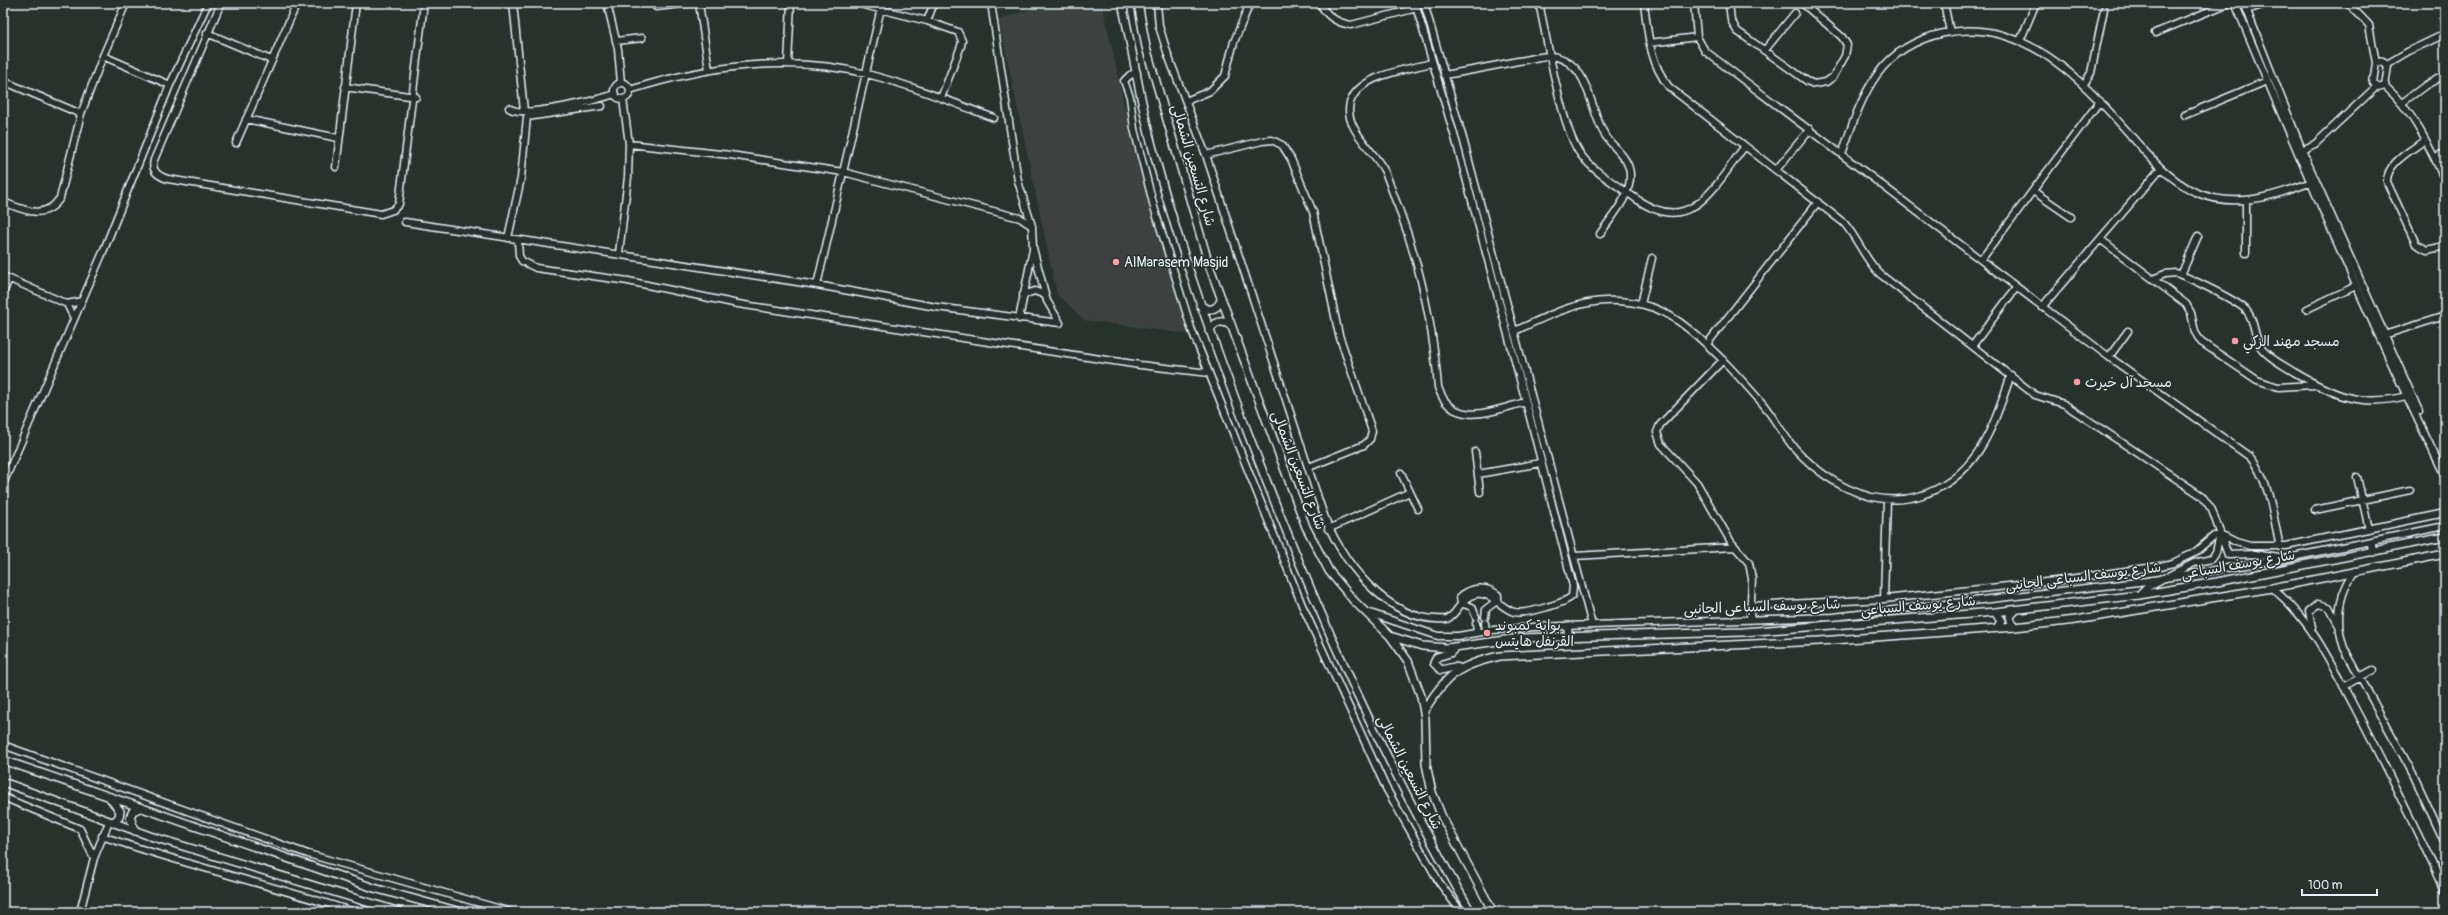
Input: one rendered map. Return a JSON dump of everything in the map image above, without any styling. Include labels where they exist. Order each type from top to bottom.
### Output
[{"type":"main road","name":"شارع التسعين الشمالى","points":[[1122,3],[1158,165],[1200,305],[1292,550],[1343,667],[1386,755],[1471,912]]},
{"type":"main road","name":"شارع التسعين الشمالى","points":[[1138,3],[1146,47],[1204,250],[1230,325],[1314,545],[1335,579],[1390,636],[1412,670],[1419,687],[1424,711],[1426,764],[1432,792],[1445,823],[1493,912]]},
{"type":"main road","points":[[1200,305],[1212,309],[1219,305],[1221,300]]},
{"type":"main road","points":[[1209,330],[1217,322],[1230,325]]},
{"type":"main road","name":"شارع يوسف السباعى","points":[[1390,636],[1430,648],[1455,648],[1520,638],[1744,632],[1995,612],[2139,595],[2445,537]]},
{"type":"main road","points":[[2371,542],[2372,552]]},
{"type":"main road","name":"شارع يوسف السباعى","points":[[1424,711],[1441,684],[1459,668],[1477,661],[1515,654],[1819,641],[2015,627],[2076,620],[2272,588],[2445,554]]},
{"type":"main road","points":[[2139,595],[2147,587],[2165,578]]},
{"type":"main road","points":[[2015,627],[2010,616],[2016,610]]},
{"type":"main road","points":[[1995,612],[2001,621],[1997,628]]},
{"type":"main road","points":[[1568,626],[1568,637]]},
{"type":"main road","points":[[1455,648],[1450,653],[1437,656],[1434,663],[1441,670],[1454,667],[1459,668]]},
{"type":"main road","points":[[3,760],[374,888],[461,912]]},
{"type":"main road","points":[[3,782],[135,831],[400,912]]},
{"type":"main road","points":[[109,797],[120,811],[119,817],[111,822]]},
{"type":"main road","points":[[135,831],[130,817],[133,811],[140,808]]},
{"type":"street","points":[[3,7],[5,3]]},
{"type":"street","points":[[3,202],[34,213],[46,211],[60,198],[81,114],[102,56],[126,3]]},
{"type":"street","points":[[3,484],[82,301],[170,85],[208,3]]},
{"type":"street","points":[[221,3],[207,33],[153,165],[156,173],[168,179],[381,214],[389,212],[399,204],[414,97],[424,3]]},
{"type":"street","points":[[236,143],[297,3]]},
{"type":"street","points":[[336,167],[344,87],[356,3]]},
{"type":"street","points":[[513,3],[524,111]]},
{"type":"street","points":[[608,3],[616,40],[621,83]]},
{"type":"street","points":[[656,7],[691,3]]},
{"type":"street","points":[[699,3],[710,70]]},
{"type":"street","points":[[788,64],[791,3]]},
{"type":"street","points":[[856,3],[881,8],[927,21],[954,29],[958,32],[962,40],[941,98]]},
{"type":"street","points":[[927,21],[934,3]]},
{"type":"street","points":[[405,222],[518,240],[619,253],[817,285],[936,308],[1060,324],[1049,307],[1045,295],[1033,248],[1032,226],[1018,181],[991,3]]},
{"type":"street","points":[[1157,3],[1159,26],[1206,155],[1328,529],[1354,571],[1366,584],[1392,603],[1418,615],[1442,620],[1451,617],[1461,603],[1476,594],[1488,595],[1498,600],[1512,612],[1521,612],[1564,602],[1572,596],[1573,586],[1526,402],[1456,141],[1431,63],[1416,6],[1351,25],[1342,24],[1330,17],[1320,3]]},
{"type":"street","points":[[1186,101],[1210,91],[1225,76],[1234,42],[1250,3]]},
{"type":"street","points":[[1424,3],[1460,127],[1592,625]]},
{"type":"street","points":[[1539,3],[1551,56],[1576,148],[1594,168],[1626,192],[1655,210],[1676,213],[1686,211],[1703,199],[1745,146]]},
{"type":"street","points":[[1644,3],[1649,43],[1654,63],[1669,87],[1818,202],[1853,233],[1872,266],[2039,397],[2068,406],[2202,496],[2211,506],[2228,555],[2254,554],[2283,559]]},
{"type":"street","points":[[1694,3],[1697,36],[1705,51],[1810,129],[2016,288],[2109,357],[2250,457],[2259,470],[2266,485],[2280,547]]},
{"type":"street","points":[[1729,3],[1731,20],[1735,29],[1811,83],[1822,83],[1833,77],[1847,54],[1846,42],[1802,3]]},
{"type":"street","points":[[1944,3],[1950,32]]},
{"type":"street","points":[[2020,41],[2036,3]]},
{"type":"street","points":[[2155,33],[2230,3]]},
{"type":"street","points":[[2235,3],[2309,183],[2406,396],[2445,476]]},
{"type":"street","points":[[2244,3],[2302,150],[2419,412]]},
{"type":"street","points":[[2246,10],[2268,3]]},
{"type":"street","points":[[2348,3],[2368,25],[2376,63],[2373,82],[2376,87]]},
{"type":"street","points":[[817,285],[881,8]]},
{"type":"street","points":[[2084,84],[2091,73],[2104,9]]},
{"type":"street","points":[[1765,50],[1795,13]]},
{"type":"street","points":[[1842,154],[1863,96],[1884,65],[1905,48],[1919,40],[1950,32],[1986,30],[2020,41],[2052,59],[2084,84],[2160,169],[2182,185],[2197,192],[2224,199],[2246,200],[2278,194],[2309,183]]},
{"type":"street","points":[[207,33],[271,60]]},
{"type":"street","points":[[2387,64],[2409,50],[2445,34]]},
{"type":"street","points":[[1649,43],[1697,36]]},
{"type":"street","points":[[616,40],[642,38]]},
{"type":"street","points":[[102,56],[170,85]]},
{"type":"street","points":[[1444,75],[1551,56],[1569,64],[1588,88],[1601,129],[1628,165],[1630,180],[1626,192],[1600,234]]},
{"type":"street","points":[[2376,63],[2383,61],[2387,64]]},
{"type":"street","points":[[1431,63],[1372,80],[1363,86],[1354,94],[1350,104],[1351,122],[1385,171],[1406,229],[1428,305],[1438,387],[1442,398],[1451,408],[1461,414],[1474,414],[1526,402]]},
{"type":"street","points":[[630,90],[663,80],[710,70],[788,64],[866,74],[941,98],[994,118]]},
{"type":"street","points":[[2385,86],[2387,64]]},
{"type":"street","points":[[1137,73],[1127,77],[1124,83],[1130,97],[1134,129],[1154,207],[1189,322],[1302,605],[1339,687],[1386,788],[1439,882],[1461,912]]},
{"type":"street","points":[[2402,103],[2426,85],[2445,75]]},
{"type":"street","points":[[3,81],[81,114]]},
{"type":"street","points":[[2185,116],[2267,81]]},
{"type":"street","points":[[615,94],[615,87],[621,83],[628,85],[630,90],[628,97],[623,99]]},
{"type":"street","points":[[2302,150],[2315,144],[2376,87],[2385,86]]},
{"type":"street","points":[[2385,86],[2402,103],[2425,140],[2445,181]]},
{"type":"street","points":[[344,87],[414,97]]},
{"type":"street","points":[[509,108],[516,112],[524,111],[568,105],[615,94],[623,99]]},
{"type":"street","points":[[619,253],[628,177],[629,144],[623,99]]},
{"type":"street","points":[[1981,260],[2100,101]]},
{"type":"street","points":[[508,238],[521,178],[527,117],[602,106]]},
{"type":"street","points":[[246,119],[338,138]]},
{"type":"street","points":[[1776,170],[1810,129]]},
{"type":"street","points":[[1206,155],[1262,141],[1272,140],[1282,145],[1291,159],[1313,212],[1339,335],[1372,431],[1370,439],[1364,445],[1309,467]]},
{"type":"street","points":[[2425,140],[2392,165],[2388,171],[2387,182],[2416,244],[2430,250],[2445,246]]},
{"type":"street","points":[[629,144],[730,155],[843,172],[1020,218],[1032,226]]},
{"type":"street","points":[[2435,159],[2445,153]]},
{"type":"street","points":[[2435,159],[2445,158]]},
{"type":"street","points":[[2042,307],[2160,169]]},
{"type":"street","points":[[2033,191],[2071,217]]},
{"type":"street","points":[[2246,200],[2246,253]]},
{"type":"street","points":[[1707,344],[1818,202]]},
{"type":"street","points":[[2181,275],[2198,236]]},
{"type":"street","points":[[2100,239],[2186,304],[2191,313],[2195,332],[2201,342],[2257,380],[2278,387],[2316,385]]},
{"type":"street","points":[[518,240],[519,256],[522,261],[536,268],[628,281],[738,304],[1140,365],[1209,373]]},
{"type":"street","points":[[1019,319],[1033,248]]},
{"type":"street","points":[[1641,304],[1652,258]]},
{"type":"street","points":[[2153,279],[2170,273],[2181,275],[2245,309],[2253,323],[2257,340],[2268,355],[2316,385],[2357,400],[2380,401],[2406,396]]},
{"type":"street","points":[[3,276],[67,304],[82,301]]},
{"type":"street","points":[[3,293],[9,279]]},
{"type":"street","points":[[2307,308],[2356,286]]},
{"type":"street","points":[[1973,345],[2016,288]]},
{"type":"street","points":[[1023,295],[1035,291],[1045,295]]},
{"type":"street","points":[[1515,331],[1561,309],[1586,302],[1611,300],[1641,304],[1669,314],[1707,344],[1723,360],[1767,409],[1792,445],[1811,464],[1846,488],[1871,497],[1887,500],[1912,498],[1925,494],[1949,481],[1970,463],[1992,429],[2011,375]]},
{"type":"street","points":[[67,304],[74,318]]},
{"type":"street","points":[[2384,335],[2445,316]]},
{"type":"street","points":[[2109,357],[2128,331]]},
{"type":"street","points":[[1723,360],[1660,425],[1657,436],[1660,444],[1697,483],[1734,547],[1751,568],[1750,620]]},
{"type":"street","points":[[1475,452],[1480,492]]},
{"type":"street","points":[[1478,474],[1541,463]]},
{"type":"street","points":[[1401,473],[1418,509]]},
{"type":"street","points":[[2357,477],[2369,529]]},
{"type":"street","points":[[2315,510],[2410,490]]},
{"type":"street","points":[[1328,529],[1410,492]]},
{"type":"street","points":[[1884,599],[1887,500]]},
{"type":"street","points":[[1751,606],[1884,599],[2055,581],[2167,565],[2194,553],[2214,536],[2220,534],[2245,545],[2280,547],[2445,513]]},
{"type":"street","name":"شارع يوسف السباعى الجانبى","points":[[1365,611],[1431,635],[1451,637],[1486,631],[1568,626],[1833,617],[2165,578],[2283,559],[2445,526]]},
{"type":"street","points":[[2165,578],[2194,563],[2212,559],[2216,552],[2220,534]]},
{"type":"street","points":[[1574,556],[1734,547]]},
{"type":"street","points":[[2339,626],[2343,595],[2355,571]]},
{"type":"street","points":[[2272,588],[2293,606],[2312,630],[2396,788],[2445,890]]},
{"type":"street","points":[[1486,631],[1486,609],[1498,600]]},
{"type":"street","points":[[1461,603],[1472,607],[1476,620],[1477,632]]},
{"type":"street","points":[[2312,630],[2310,611],[2318,604],[2329,607],[2339,626],[2344,648],[2410,768],[2445,843]]},
{"type":"street","points":[[2343,686],[2373,670]]},
{"type":"street","points":[[3,746],[308,854],[511,912]]},
{"type":"street","points":[[3,797],[80,829],[94,858]]},
{"type":"street","points":[[80,912],[94,858],[102,836],[111,822]]},
{"type":"street","points":[[102,836],[170,859],[273,887],[354,912]]},
{"type":"shaded area","points":[[1047,3],[1102,3],[1130,131],[1188,334],[1084,320],[1057,294],[999,20]]},
{"type":"place","name":"AlMarasem Masjid","points":[[1116,262]]},
{"type":"place","name":"مسجد مهند الزكي","points":[[2235,341]]},
{"type":"place","name":"مسجد آل خيرت","points":[[2077,382]]},
{"type":"place","name":"بوابة كمبوند القرنفل هايتس","points":[[1487,633]]}]
